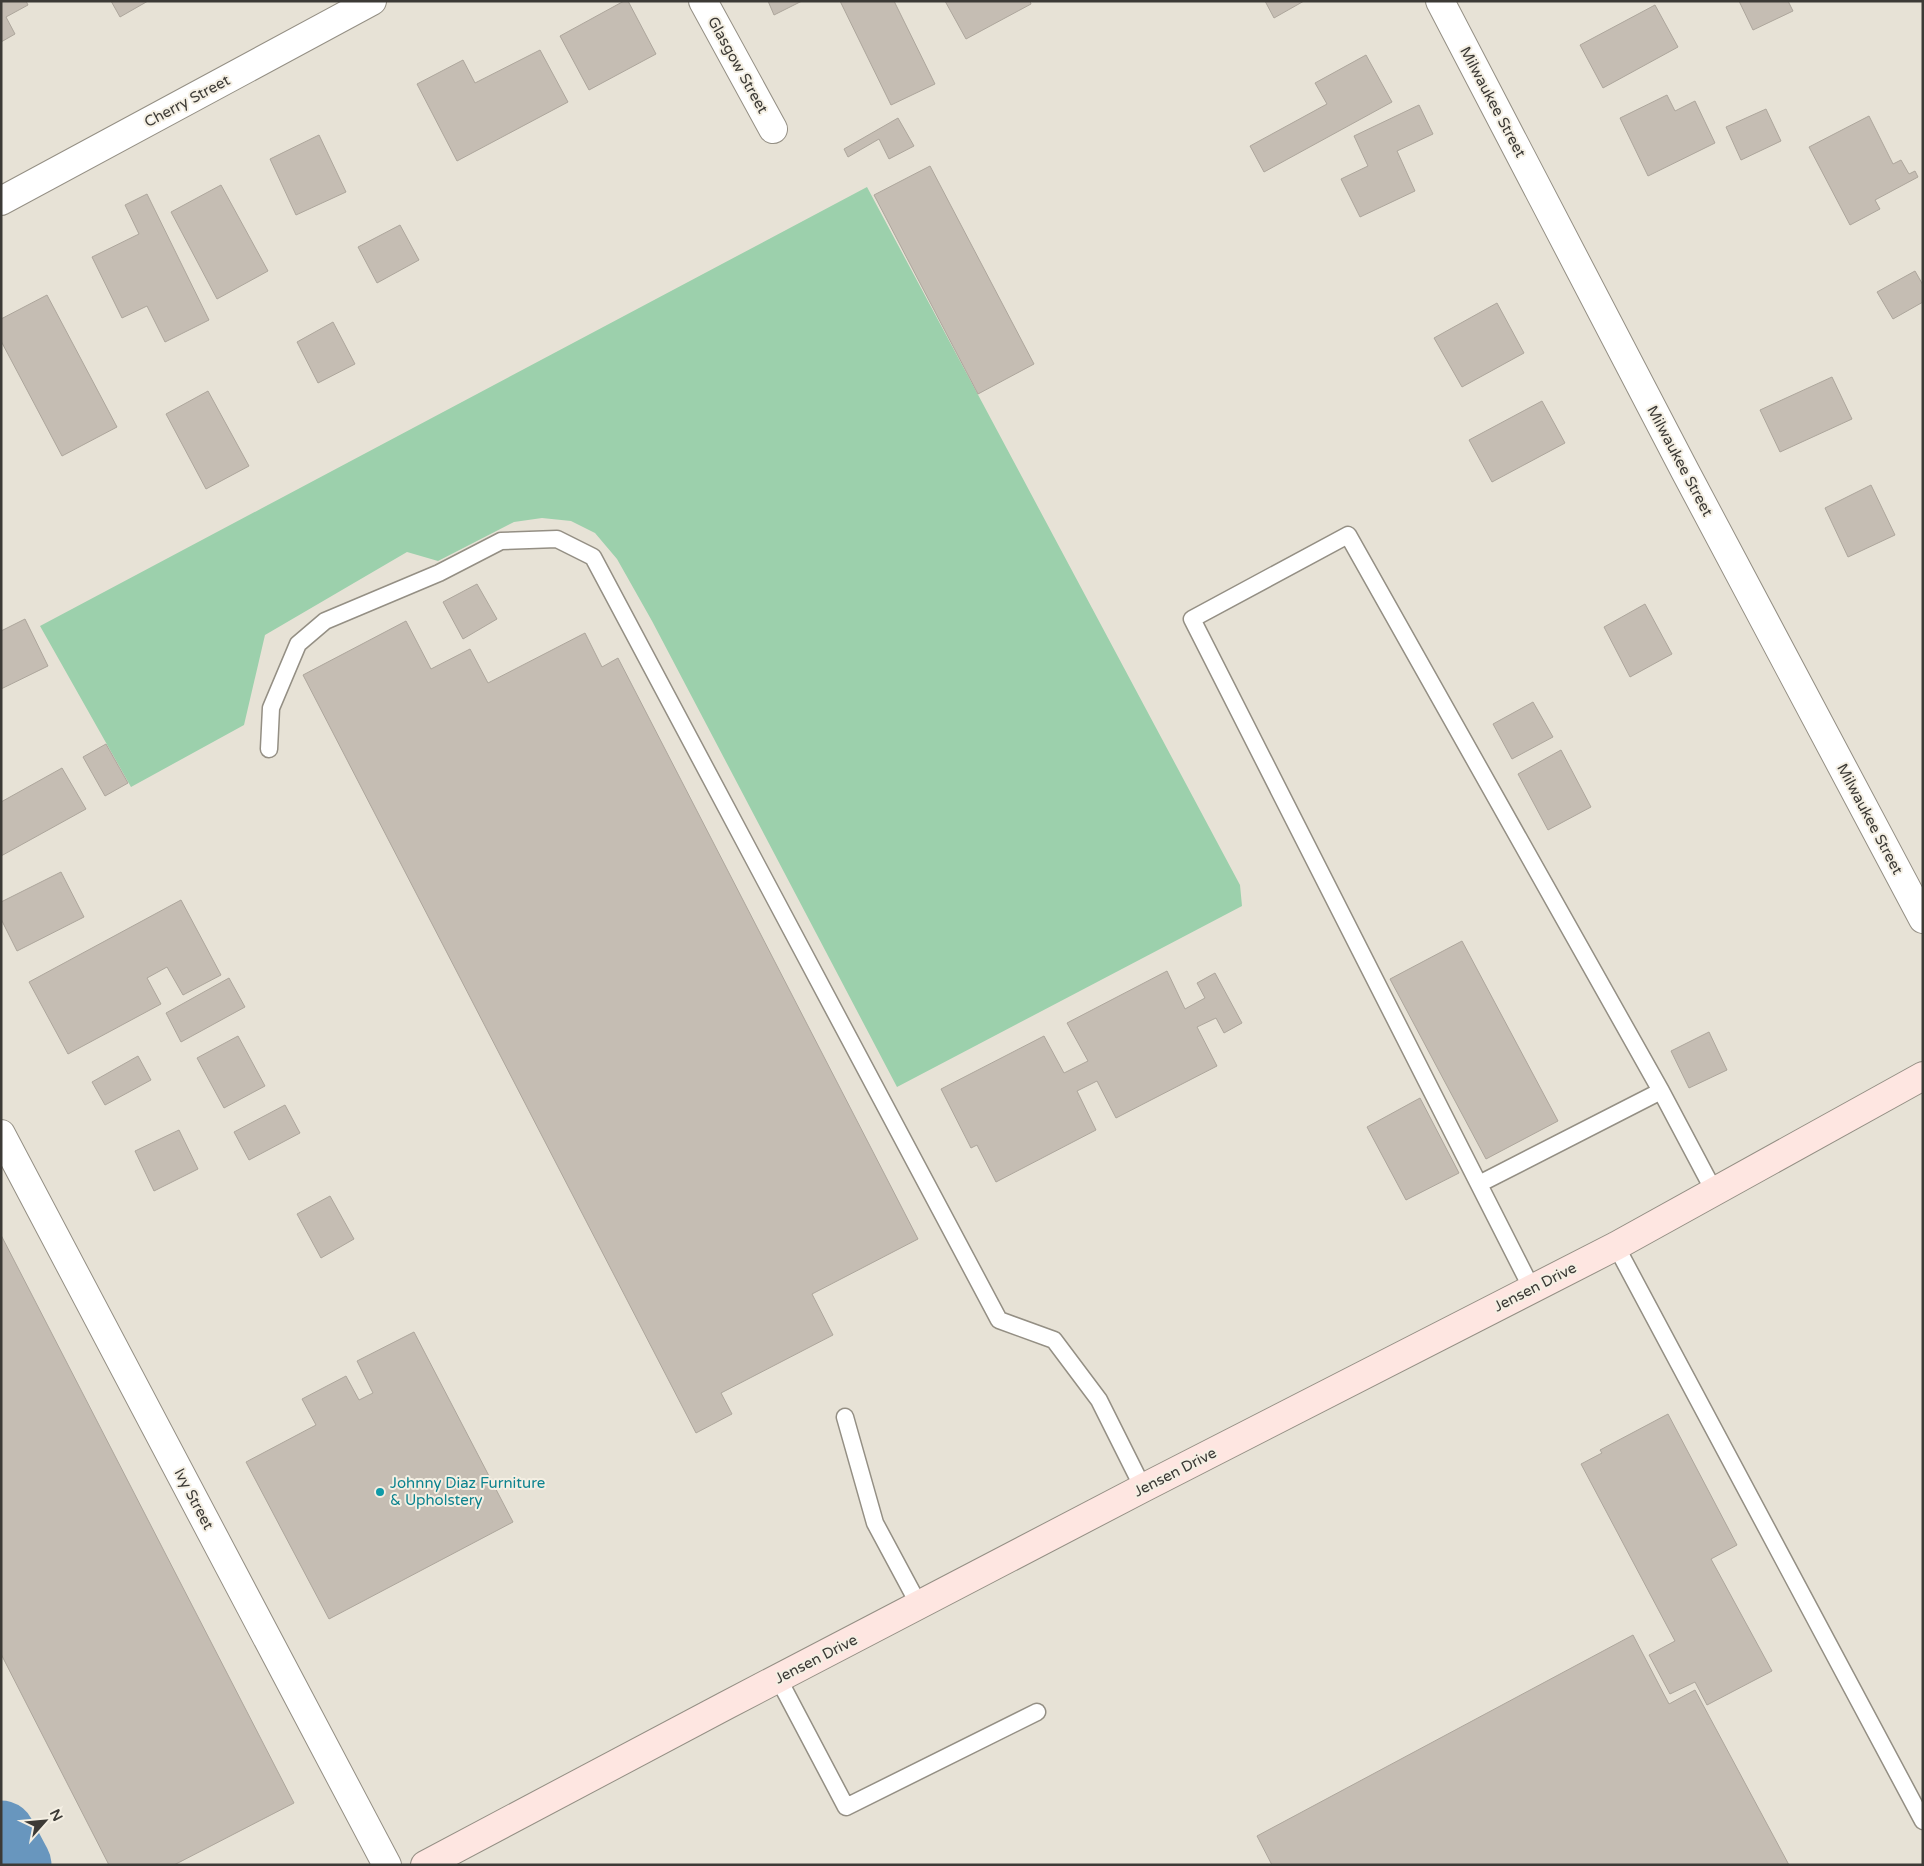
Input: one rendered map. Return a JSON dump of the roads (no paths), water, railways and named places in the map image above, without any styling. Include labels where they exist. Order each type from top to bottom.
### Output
[{"type":"main road","name":"Jensen Drive","points":[[426,1865],[778,1678],[1143,1488],[1616,1246],[1923,1076]]},
{"type":"street","name":"Cherry Street","points":[[1,201],[372,1]]},
{"type":"street","name":"Glasgow Street","points":[[703,1],[773,129]]},
{"type":"street","name":"Milwaukee Street","points":[[1440,1],[1685,471],[1923,919]]},
{"type":"street","name":"Ivy Street","points":[[1,1134],[387,1865]]},
{"type":"lane","points":[[1532,1289],[1192,619],[1348,535],[1661,1091],[1714,1191]]},
{"type":"lane","points":[[269,749],[271,708],[298,644],[325,621],[440,573],[501,541],[557,539],[593,557],[999,1320],[1054,1340],[1099,1400],[1143,1488]]},
{"type":"lane","points":[[1479,1184],[1661,1091]]},
{"type":"lane","points":[[1616,1246],[1923,1821]]},
{"type":"lane","points":[[845,1417],[875,1523],[919,1605]]},
{"type":"lane","points":[[778,1678],[846,1807],[1037,1712]]},
{"type":"waterway","points":[[1,1835],[17,1865]]},
{"type":"place","name":"Johnny Diaz Furniture & Upholstery","points":[[380,1492]]}]
